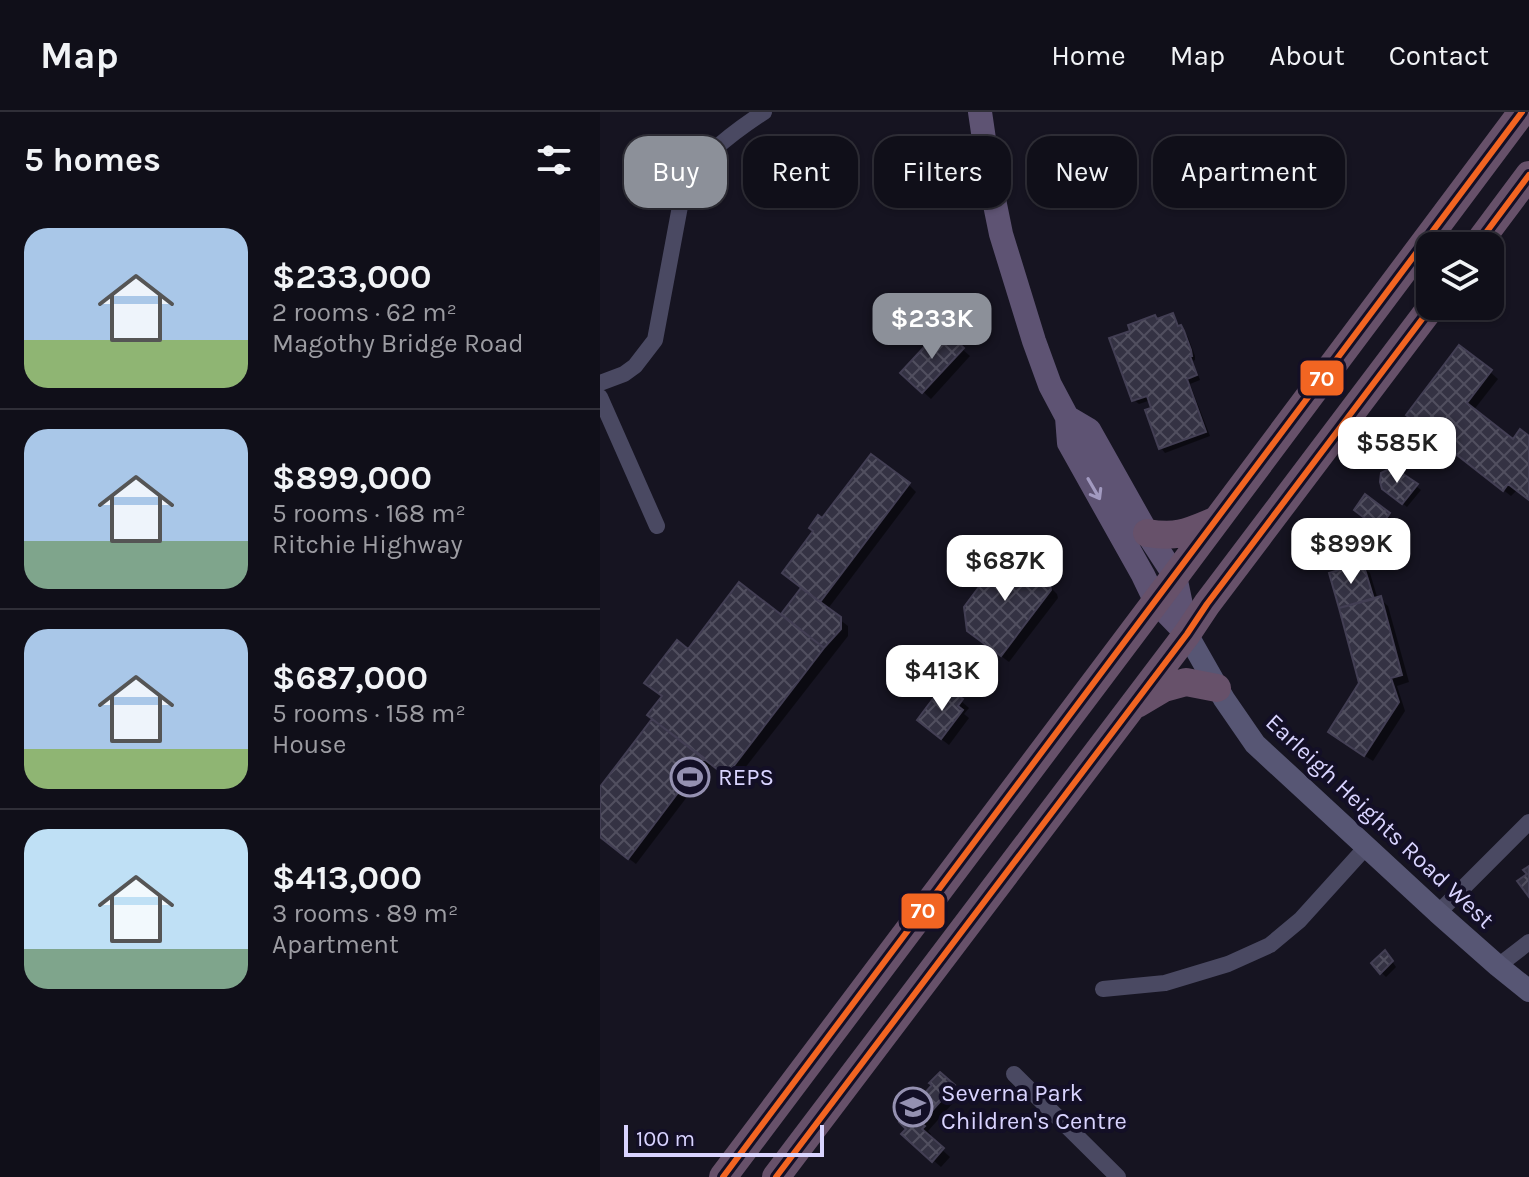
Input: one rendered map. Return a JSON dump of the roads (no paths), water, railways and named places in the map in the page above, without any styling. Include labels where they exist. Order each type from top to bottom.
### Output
[{"type":"highway","points":[[723,1177],[1522,112]]},
{"type":"highway","points":[[1486,232],[1529,175]]},
{"type":"highway","points":[[776,1177],[1421,320]]},
{"type":"highway","points":[[1147,533],[1170,536],[1188,533],[1218,519]]},
{"type":"highway","points":[[1129,709],[1164,688],[1186,682],[1217,688]]},
{"type":"main road","points":[[980,112],[995,206],[1009,264],[1050,385],[1067,417],[1069,443],[1156,602],[1187,634]]},
{"type":"main road","points":[[1067,417],[1089,430],[1175,576],[1187,634]]},
{"type":"street","points":[[600,383],[635,366],[655,340],[687,183],[712,153],[764,112]]},
{"type":"street","points":[[600,397],[657,526]]},
{"type":"street","name":"Earleigh Heights Road West","points":[[1187,634],[1217,688],[1255,744],[1438,913],[1529,991]]},
{"type":"street","points":[[1438,913],[1529,822]]},
{"type":"street","points":[[1103,989],[1165,983],[1228,964],[1270,945],[1300,920],[1367,846]]},
{"type":"street","points":[[1498,966],[1529,942]]},
{"type":"street","points":[[1014,1074],[1118,1177]]},
{"type":"place","name":"REPS","points":[[690,777]]},
{"type":"place","name":"Severna Park Children's Centre","points":[[913,1107]]}]
